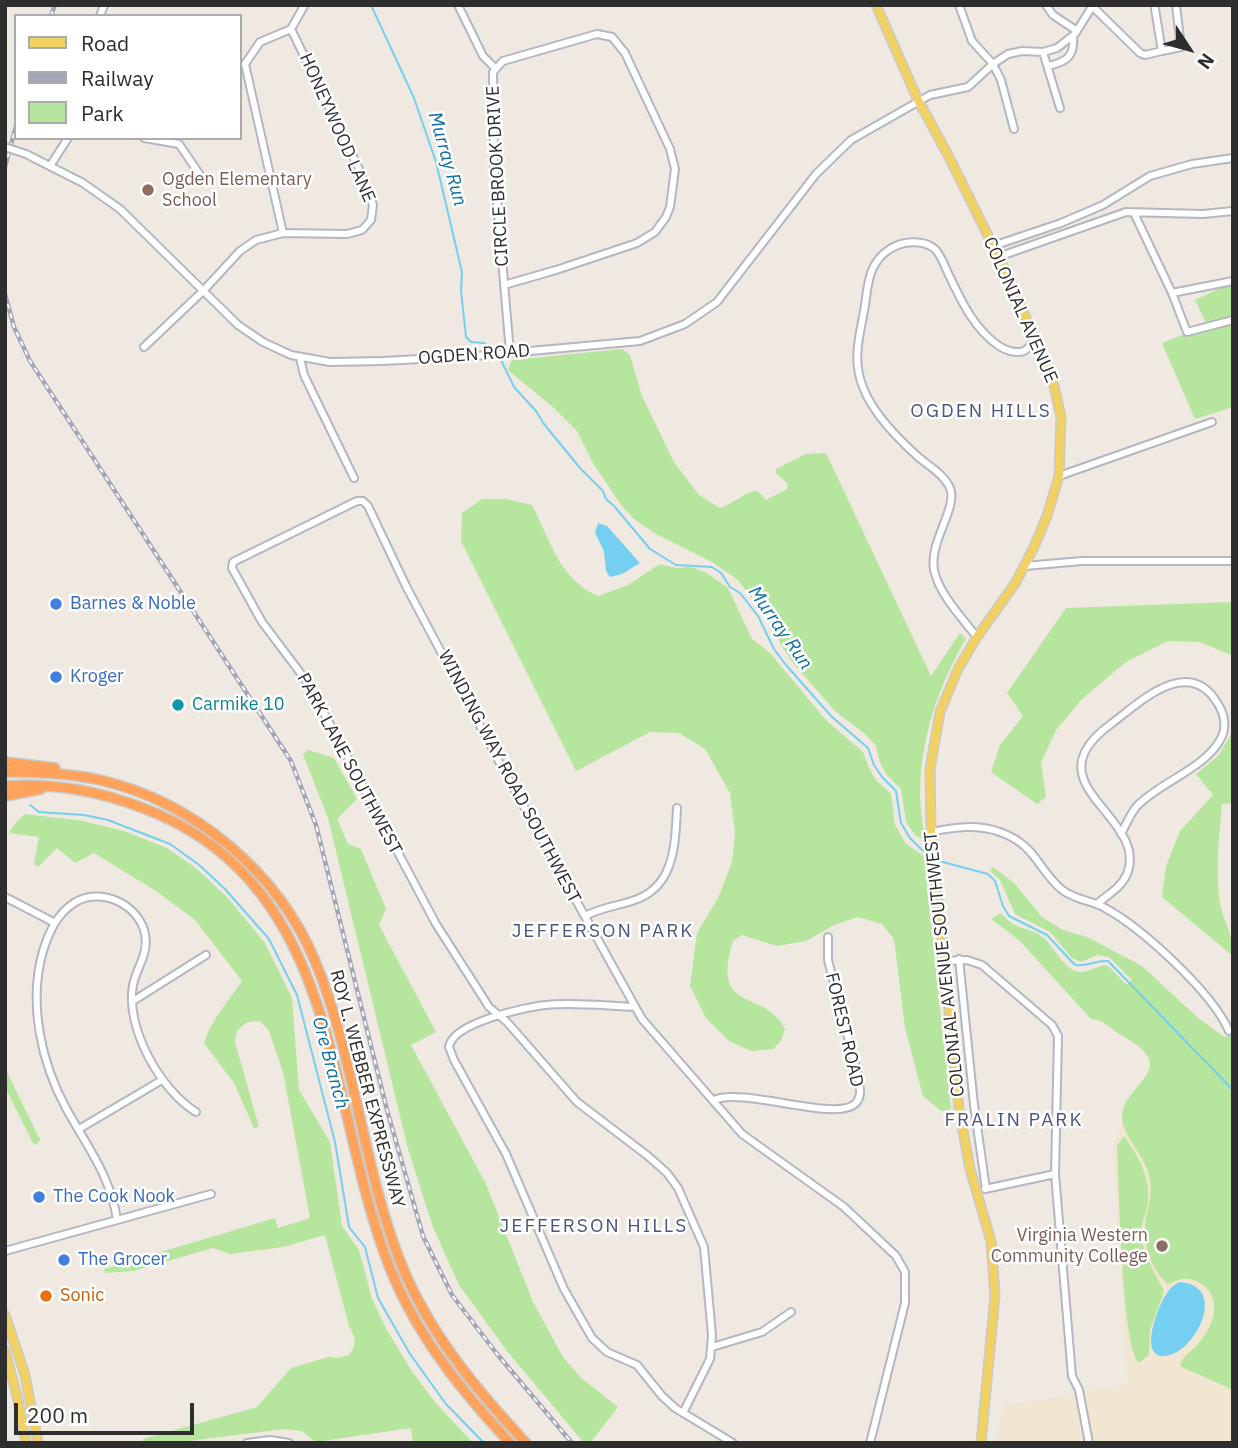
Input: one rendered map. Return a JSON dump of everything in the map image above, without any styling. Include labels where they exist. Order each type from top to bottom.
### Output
[{"type":"highway","points":[[5,762],[59,769],[84,777]]},
{"type":"highway","name":"ROY L. WEBBER EXPRESSWAY","points":[[5,772],[84,777],[123,786],[154,799],[205,827],[238,853],[284,905],[307,944],[326,990],[384,1211],[410,1284],[453,1359],[526,1443]]},
{"type":"highway","name":"ROY L. WEBBER EXPRESSWAY","points":[[5,786],[60,786],[121,799],[177,823],[232,864],[275,913],[293,943],[314,990],[377,1232],[393,1276],[416,1323],[443,1364],[510,1443]]},
{"type":"highway","points":[[5,796],[60,786]]},
{"type":"main road","name":"COLONIAL AVENUE","points":[[876,5],[918,100],[998,257],[1054,386],[1061,417],[1059,476],[1047,516],[1025,566],[977,637],[958,668],[947,693]]},
{"type":"main road","name":"COLONIAL AVENUE SOUTHWEST","points":[[947,693],[932,752],[929,790],[931,832],[965,1148],[991,1241],[995,1296],[981,1443]]},
{"type":"main road","points":[[5,1315],[25,1374],[38,1443]]},
{"type":"main road","points":[[5,1351],[19,1400],[26,1443]]},
{"type":"street","name":"CIRCLE BROOK DRIVE","points":[[458,5],[483,56],[495,68]]},
{"type":"street","points":[[959,5],[972,41],[993,64],[1001,80],[1014,129]]},
{"type":"street","points":[[1046,5],[1075,34]]},
{"type":"street","points":[[1060,108],[1043,52],[1057,48],[1075,34],[1092,6],[1145,55],[1181,47],[1176,5]]},
{"type":"street","points":[[283,233],[245,64],[260,42],[291,29],[304,6]]},
{"type":"street","points":[[1155,9],[1162,51]]},
{"type":"street","name":"HONEYWOOD LANE","points":[[144,347],[248,244],[266,236],[283,233],[355,232],[368,225],[373,209],[359,169],[291,29]]},
{"type":"street","name":"CIRCLE BROOK DRIVE","points":[[504,285],[647,239],[666,217],[670,207],[674,169],[670,149],[620,44],[611,37],[597,34],[503,61],[495,68],[492,77],[494,164],[504,285],[510,354]]},
{"type":"street","points":[[1048,66],[1063,63],[1070,57],[1075,34]]},
{"type":"street","name":"OGDEN ROAD","points":[[5,147],[26,154],[83,183],[120,208],[250,334],[277,349],[300,358],[347,362],[510,354],[640,341],[676,328],[702,314],[732,285],[816,174],[851,140],[918,100],[964,89],[1001,57],[1015,51],[1043,52]]},
{"type":"street","points":[[50,166],[66,140]]},
{"type":"street","points":[[156,140],[179,144],[202,178]]},
{"type":"street","points":[[993,246],[1061,223],[1103,205],[1150,176],[1192,164],[1233,158]]},
{"type":"street","points":[[998,257],[1118,214],[1203,214],[1233,211]]},
{"type":"street","points":[[1134,213],[1172,293],[1187,332],[1233,320]]},
{"type":"street","points":[[977,637],[944,593],[934,570],[935,544],[949,509],[952,496],[950,487],[898,437],[872,406],[860,378],[858,352],[872,269],[879,258],[898,245],[913,242],[925,244],[937,251],[973,321],[989,338],[1002,348],[1016,352],[1024,351],[1035,340]]},
{"type":"street","points":[[1172,293],[1233,281]]},
{"type":"street","points":[[300,358],[304,375],[354,478]]},
{"type":"street","points":[[1059,476],[1212,422]]},
{"type":"street","name":"WINDING WAY ROAD SOUTHWEST","points":[[360,500],[368,506],[412,597],[584,916],[635,1007],[655,1036],[742,1134],[844,1207],[896,1256],[903,1268],[906,1279],[905,1303],[870,1443]]},
{"type":"street","name":"PARK LANE SOUTHWEST","points":[[360,500],[233,562],[232,568],[262,622],[308,683],[436,924],[498,1016]]},
{"type":"street","points":[[1025,566],[1082,561],[1233,561]]},
{"type":"street","points":[[1097,904],[1119,887],[1127,875],[1129,857],[1121,834],[1091,793],[1083,777],[1082,754],[1093,736],[1160,687],[1180,682],[1202,688],[1214,698],[1224,719],[1222,736],[1209,754],[1136,807],[1121,834]]},
{"type":"street","points":[[584,916],[635,900],[660,883],[673,856],[677,808]]},
{"type":"street","points":[[931,832],[981,827],[1009,836],[1037,858],[1063,891],[1077,899],[1097,904],[1141,933],[1158,948],[1210,999],[1229,1031]]},
{"type":"street","points":[[5,897],[55,923]]},
{"type":"street","points":[[117,1220],[106,1177],[62,1100],[51,1073],[38,1018],[38,972],[47,939],[55,923],[72,904],[89,897],[108,898],[132,909],[143,926],[146,943],[143,961],[133,985],[133,1001],[142,1042],[162,1080],[178,1099],[195,1112]]},
{"type":"street","name":"FOREST ROAD","points":[[714,1100],[731,1096],[840,1108],[851,1106],[859,1100],[858,1076],[828,960],[828,937]]},
{"type":"street","points":[[133,1001],[206,955]]},
{"type":"street","points":[[959,959],[974,1105],[986,1189]]},
{"type":"street","points":[[945,961],[959,959],[975,962],[990,971],[1056,1030],[1059,1042],[1055,1174],[1072,1376],[1079,1390],[1089,1443]]},
{"type":"street","points":[[635,1007],[551,1004],[498,1016],[468,1028],[453,1037],[449,1047],[506,1154],[564,1289],[592,1338],[607,1352],[637,1365],[662,1396],[733,1443]]},
{"type":"street","points":[[498,1016],[577,1102],[648,1156],[673,1181],[705,1247],[712,1347],[710,1359],[684,1413]]},
{"type":"street","points":[[79,1129],[162,1080]]},
{"type":"street","points":[[977,1191],[1055,1174]]},
{"type":"street","points":[[5,1251],[211,1194]]},
{"type":"street","points":[[712,1347],[755,1335],[790,1312]]},
{"type":"street","points":[[247,1443],[270,1440],[289,1443]]},
{"type":"shaded area","name":"Virginia Western Community College","points":[[1157,1070],[1233,1347],[1233,1443],[996,1443],[1003,1406],[1128,1384],[1113,1146],[1140,1081]]},
{"type":"green space","points":[[1233,282],[1233,407],[1195,419],[1162,343],[1207,325],[1195,300]]},
{"type":"green space","points":[[622,349],[630,355],[642,396],[674,462],[699,495],[720,508],[758,491],[766,500],[787,489],[788,484],[776,473],[776,469],[806,454],[826,453],[931,676],[960,633],[966,639],[939,694],[928,732],[920,793],[925,841],[915,835],[906,822],[901,789],[886,774],[876,746],[835,711],[793,663],[781,645],[773,625],[737,579],[712,562],[656,534],[635,520],[621,505],[593,463],[577,431],[508,370],[512,360]]},
{"type":"green space","points":[[482,499],[506,499],[532,505],[565,569],[584,588],[598,596],[628,585],[660,564],[676,568],[691,567],[707,573],[728,588],[752,639],[770,653],[826,720],[863,752],[876,780],[891,794],[895,825],[906,844],[924,856],[951,1110],[941,1111],[923,1096],[905,1028],[894,939],[882,924],[858,917],[834,925],[806,941],[777,946],[742,935],[733,941],[728,964],[729,980],[734,991],[776,1016],[785,1029],[781,1041],[773,1049],[751,1051],[729,1041],[706,1018],[690,986],[697,933],[718,898],[732,862],[735,832],[730,793],[705,749],[679,733],[650,732],[576,771],[461,541],[462,513]]},
{"type":"green space","points":[[1233,602],[1233,656],[1200,642],[1168,641],[1126,662],[1082,699],[1056,730],[1041,763],[1046,797],[1037,804],[991,772],[1000,745],[1023,716],[1007,693],[1066,608]]},
{"type":"green space","points":[[1233,731],[1233,803],[1222,804],[1218,866],[1220,903],[1232,940],[1233,956],[1162,897],[1166,866],[1180,831],[1213,795],[1196,774],[1218,756]]},
{"type":"green space","points":[[308,750],[334,758],[357,799],[337,819],[348,844],[361,849],[386,909],[379,925],[436,1032],[411,1045],[486,1184],[533,1302],[563,1357],[581,1378],[618,1407],[590,1443],[584,1443],[507,1351],[459,1285],[433,1227],[408,1149],[328,818],[303,754]]},
{"type":"green space","points":[[25,814],[83,821],[124,831],[167,848],[197,869],[228,898],[265,943],[292,998],[299,1090],[330,1142],[342,1226],[359,1250],[372,1299],[411,1370],[435,1402],[473,1443],[413,1443],[411,1428],[316,1442],[302,1431],[284,1429],[173,1443],[143,1443],[143,1439],[257,1407],[291,1368],[329,1357],[349,1355],[354,1337],[325,1235],[283,1247],[230,1254],[213,1248],[133,1271],[105,1273],[104,1269],[275,1218],[278,1228],[310,1218],[283,1072],[269,1031],[260,1021],[248,1022],[237,1030],[235,1042],[259,1127],[254,1128],[234,1083],[204,1043],[216,1018],[242,981],[195,920],[156,891],[94,853],[75,863],[57,848],[38,867],[34,864],[39,837],[9,833]]},
{"type":"green space","points":[[993,867],[1014,883],[1042,917],[1063,930],[1087,937],[1142,966],[1198,1018],[1224,1037],[1233,1035],[1233,1390],[1180,1366],[1209,1329],[1214,1302],[1205,1287],[1196,1281],[1182,1279],[1169,1284],[1158,1274],[1148,1251],[1145,1227],[1151,1194],[1150,1180],[1144,1162],[1126,1132],[1122,1117],[1125,1105],[1145,1077],[1149,1058],[1140,1048],[1101,1021],[1091,1019],[1019,940],[991,919],[1001,913],[1012,923],[1039,934],[1066,965],[1075,971],[1083,972],[1107,965],[1127,985],[1132,980],[1109,957],[1098,955],[1081,962],[1072,958],[1050,932],[1015,914],[1000,880],[990,871]]},
{"type":"green space","points":[[5,1068],[40,1140],[36,1145],[5,1087]]},
{"type":"green space","points":[[1124,1136],[1135,1152],[1146,1179],[1148,1198],[1141,1236],[1148,1260],[1164,1291],[1150,1330],[1149,1355],[1139,1363],[1128,1327],[1122,1261],[1117,1146]]},
{"type":"water","points":[[598,523],[607,526],[640,563],[622,574],[610,577],[606,571],[604,551],[595,533]]},
{"type":"water","points":[[1179,1282],[1194,1286],[1203,1295],[1205,1306],[1196,1332],[1187,1344],[1165,1356],[1152,1349],[1155,1318],[1167,1293]]},
{"type":"waterway","name":"Murray Run","points":[[371,5],[414,98],[436,162],[462,272],[461,291],[466,337],[471,342],[484,343],[491,349],[497,349]]},
{"type":"waterway","name":"Murray Run","points":[[501,360],[514,387],[650,549],[676,565],[712,567],[721,573],[730,587],[740,593],[758,616],[774,649],[786,665],[831,716],[868,748],[874,765],[896,791],[901,823],[910,838],[924,852]]},
{"type":"waterway","name":"Ore Branch","points":[[30,805],[39,812],[84,815],[108,820],[170,844],[198,864],[225,889],[269,939],[297,995],[335,1142],[349,1227],[365,1247],[378,1298],[410,1354],[446,1404],[484,1443]]},
{"type":"waterway","name":"Murray Run","points":[[939,861],[988,874],[995,881],[1009,916],[1047,935],[1075,965],[1108,961],[1233,1090]]},
{"type":"railway","points":[[52,14],[55,5]]},
{"type":"railway","points":[[5,167],[14,133]]},
{"type":"railway","points":[[5,294],[14,327],[30,361],[291,761],[316,825],[387,1110],[423,1236],[452,1295],[497,1354],[572,1443]]},
{"type":"place","name":"Ogden Elementary School","points":[[148,190]]},
{"type":"place","name":"Barnes & Noble","points":[[56,604]]},
{"type":"place","name":"Kroger","points":[[56,677]]},
{"type":"place","name":"Carmike 10","points":[[178,705]]},
{"type":"place","name":"The Cook Nook","points":[[39,1197]]},
{"type":"place","name":"Virginia Western Community College","points":[[1162,1246]]},
{"type":"place","name":"The Grocer","points":[[64,1260]]},
{"type":"place","name":"Sonic","points":[[46,1296]]},
{"type":"district","name":"OGDEN HILLS","points":[[981,412]]},
{"type":"district","name":"JEFFERSON PARK","points":[[603,932]]},
{"type":"district","name":"FRALIN PARK","points":[[1014,1121]]},
{"type":"district","name":"JEFFERSON HILLS","points":[[594,1227]]}]
